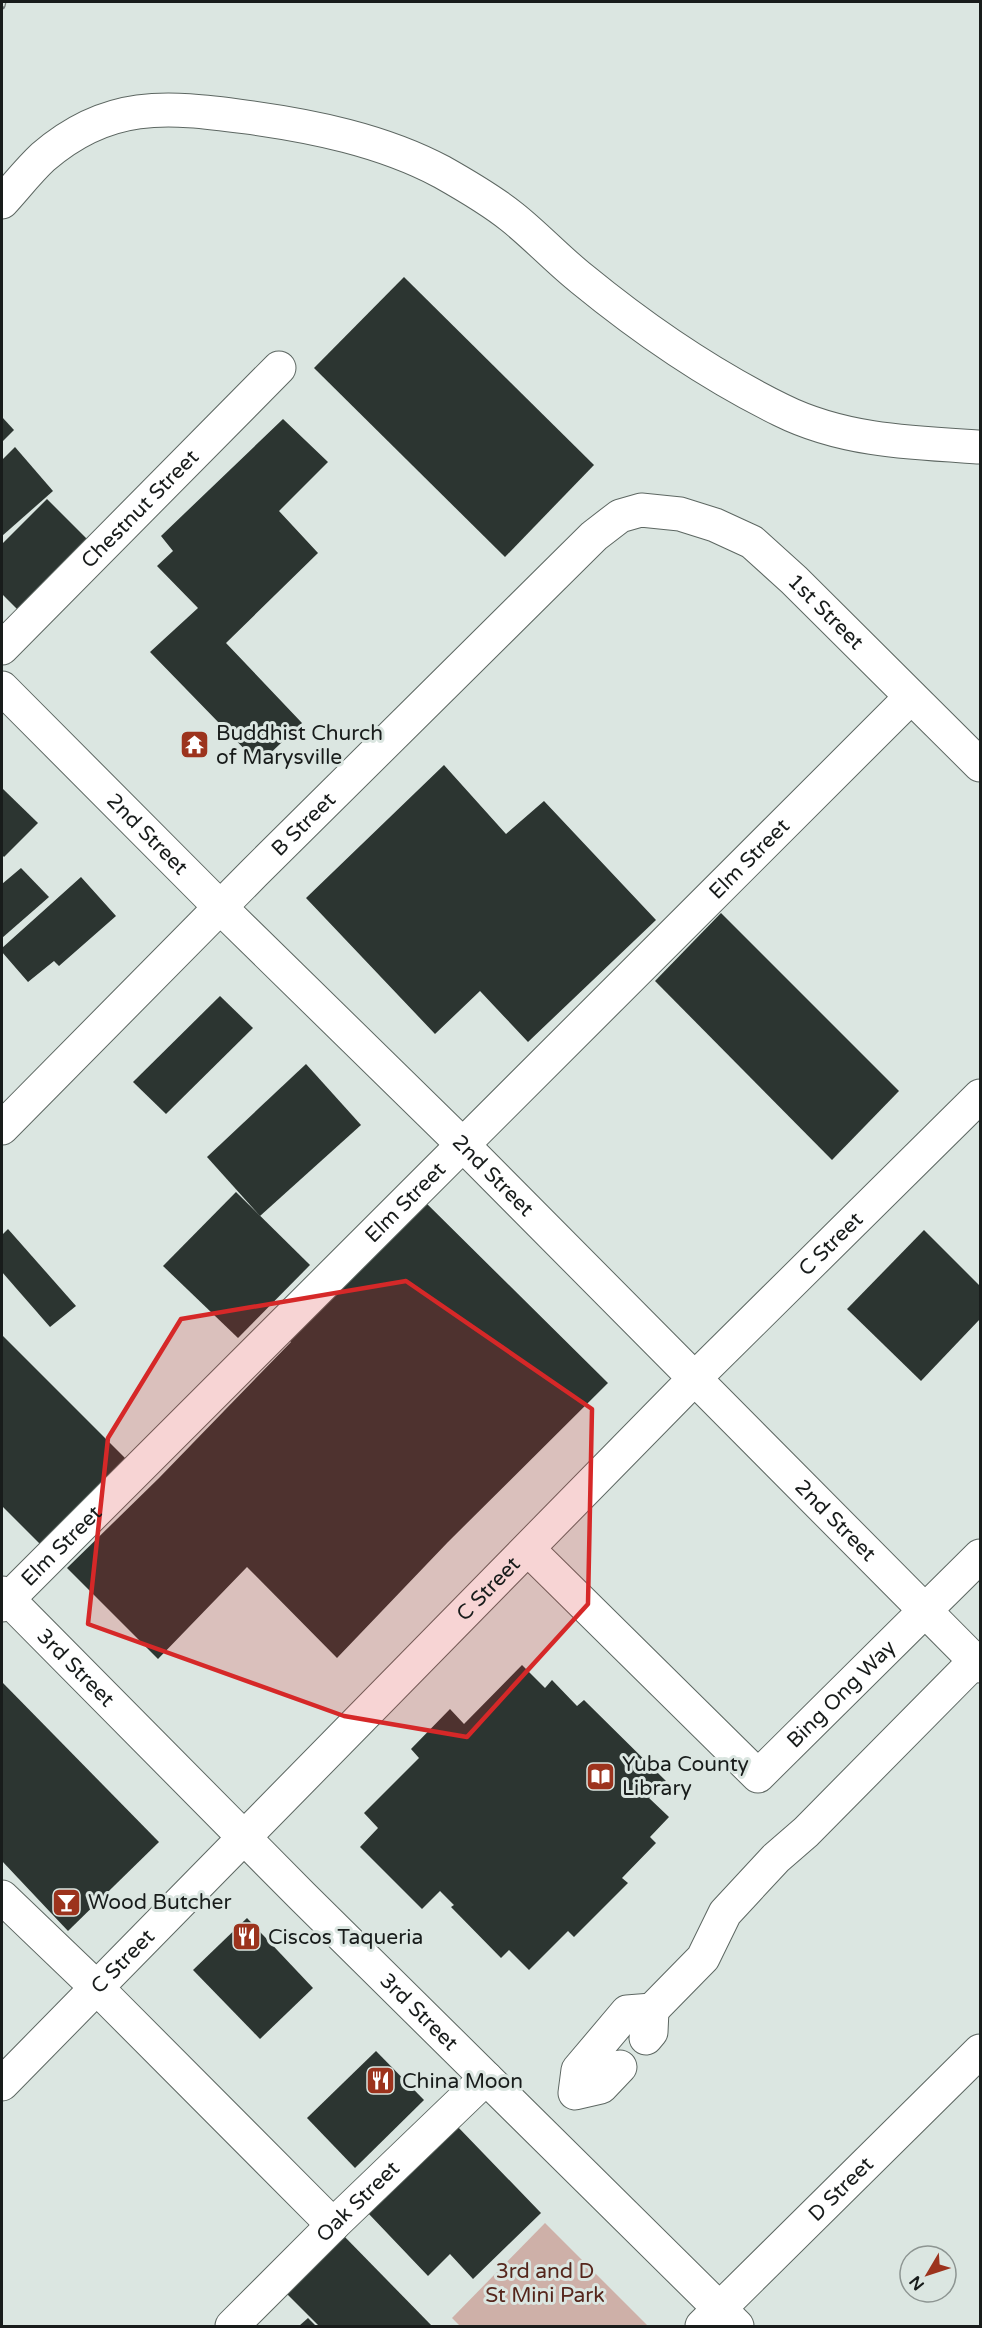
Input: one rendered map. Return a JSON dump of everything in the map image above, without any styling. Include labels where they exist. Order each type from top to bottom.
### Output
[{"type":"street","points":[[2,202],[50,152],[90,124],[116,115],[154,109],[210,112],[278,121],[339,134],[404,155],[441,172],[482,197],[511,217],[565,266],[618,309],[683,353],[782,411],[821,427],[869,438],[981,447]]},
{"type":"street","name":"Chestnut Street","points":[[2,648],[279,368]]},
{"type":"street","name":"1st Street","points":[[641,510],[680,513],[752,542],[794,580],[981,765]]},
{"type":"street","name":"B Street","points":[[2,1128],[220,907],[594,536],[620,516],[641,510]]},
{"type":"street","name":"2nd Street","points":[[2,688],[220,907],[463,1145],[978,1664]]},
{"type":"street","name":"Elm Street","points":[[3,1599],[463,1145],[911,697]]},
{"type":"street","name":"C Street","points":[[2,2084],[693,1379],[981,1096]]},
{"type":"street","name":"Bing Ong Way","points":[[528,1549],[758,1776],[926,1612]]},
{"type":"street","points":[[926,1612],[981,1556]]},
{"type":"street","name":"3rd Street","points":[[3,1599],[540,2132],[719,2321]]},
{"type":"street","points":[[540,2132],[575,2093],[578,2070],[627,2012],[649,2024],[703,1958],[726,1913],[776,1858],[978,1664]]},
{"type":"street","points":[[8,1914],[97,1988],[333,2225]]},
{"type":"street","name":"D Street","points":[[719,2321],[981,2051]]},
{"type":"street","points":[[575,2093],[601,2087],[620,2067]]},
{"type":"street","name":"Oak Street","points":[[232,2326],[333,2225],[486,2079]]},
{"type":"highlighted area","points":[[406,1281],[592,1409],[588,1604],[467,1737],[344,1716],[88,1624],[108,1438],[181,1319]]},
{"type":"green space","name":"3rd and D St Mini Park","points":[[545,2223],[648,2326],[460,2326],[452,2318]]},
{"type":"building","points":[[404,277],[594,465],[505,557],[314,368]]},
{"type":"building","points":[[2,417],[14,430],[2,442]]},
{"type":"building","points":[[283,419],[328,462],[279,511],[318,553],[226,643],[302,723],[259,764],[150,652],[198,608],[157,566],[173,551],[161,536]]},
{"type":"building","points":[[15,447],[53,491],[2,536],[2,460]]},
{"type":"building","points":[[47,499],[89,541],[19,611],[2,594],[2,544]]},
{"type":"building","points":[[444,765],[506,834],[544,801],[656,920],[528,1042],[480,991],[435,1034],[306,898]]},
{"type":"building","points":[[2,788],[38,823],[4,857],[2,855]]},
{"type":"building","points":[[21,868],[49,897],[2,938],[2,884]]},
{"type":"building","points":[[81,877],[116,916],[59,966],[54,961],[28,982],[2,952],[2,948]]},
{"type":"building","points":[[721,913],[899,1091],[832,1160],[655,981]]},
{"type":"building","points":[[220,996],[253,1028],[166,1114],[133,1082]]},
{"type":"building","points":[[306,1064],[361,1125],[260,1216],[207,1157]]},
{"type":"building","points":[[236,1192],[310,1265],[238,1338],[163,1266]]},
{"type":"building","points":[[417,1194],[608,1383],[448,1542],[337,1658],[247,1567],[158,1659],[67,1568],[159,1478],[291,1342],[281,1331]]},
{"type":"building","points":[[8,1229],[76,1306],[50,1327],[2,1272],[2,1235]]},
{"type":"building","points":[[924,1230],[980,1286],[980,1319],[921,1381],[847,1309]]},
{"type":"building","points":[[2,1335],[127,1460],[42,1546],[2,1506]]},
{"type":"building","points":[[522,1665],[545,1688],[552,1680],[577,1706],[584,1700],[666,1781],[649,1798],[669,1817],[650,1837],[656,1843],[622,1878],[628,1883],[574,1937],[568,1931],[529,1970],[509,1950],[501,1958],[451,1907],[454,1905],[440,1891],[422,1909],[360,1847],[378,1828],[364,1813],[419,1758],[411,1749],[450,1709],[464,1724]]},
{"type":"building","points":[[2,1682],[159,1842],[68,1931],[2,1861]]},
{"type":"building","points":[[247,1918],[313,1988],[260,2039],[193,1970]]},
{"type":"building","points":[[376,2051],[424,2100],[355,2168],[307,2118]]},
{"type":"building","points":[[457,2126],[541,2213],[473,2279],[450,2254],[428,2276],[368,2213]]},
{"type":"building","points":[[342,2234],[432,2326],[319,2326],[284,2291]]},
{"type":"building","points":[[308,2318],[316,2326],[299,2326]]},
{"type":"railway","points":[[2,6],[3,2]]},
{"type":"place","name":"Buddhist Church of Marysville","points":[[195,745]]},
{"type":"place","name":"Yuba County Library","points":[[601,1776]]},
{"type":"place","name":"Wood Butcher","points":[[67,1902]]},
{"type":"place","name":"Ciscos Taqueria","points":[[247,1937]]},
{"type":"place","name":"China Moon","points":[[381,2081]]}]
